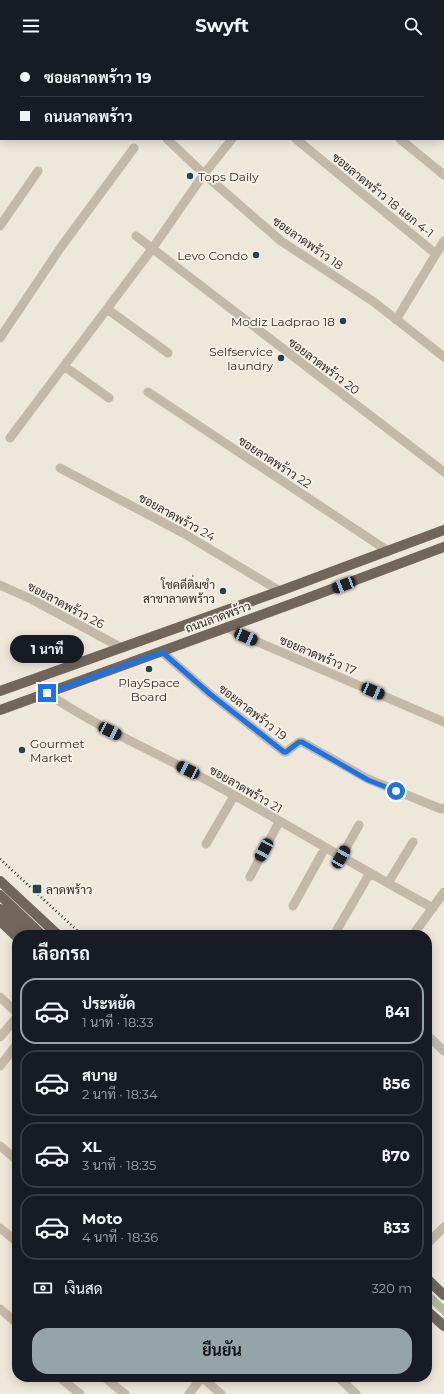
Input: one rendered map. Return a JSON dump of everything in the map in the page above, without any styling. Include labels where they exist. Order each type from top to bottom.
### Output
[{"type":"main road","name":"ถนนลาดพร้าว","points":[[0,691],[280,591],[444,530]]},
{"type":"main road","name":"ถนนลาดพร้าว","points":[[0,710],[228,628],[444,547]]},
{"type":"main road","points":[[0,881],[53,930]]},
{"type":"main road","points":[[0,895],[37,930]]},
{"type":"main road","points":[[0,909],[22,930]]},
{"type":"main road","points":[[0,921],[12,932]]},
{"type":"main road","points":[[29,930],[37,922],[40,921],[46,924]]},
{"type":"main road","points":[[432,1284],[444,1295]]},
{"type":"main road","points":[[432,1315],[444,1326]]},
{"type":"street","name":"ซอยลาดพร้าว 18","points":[[168,140],[281,242],[374,302],[444,358]]},
{"type":"street","points":[[10,438],[152,249],[204,174],[231,140]]},
{"type":"street","name":"ซอยลาดพร้าว 18 แยก 4-1","points":[[297,140],[436,254]]},
{"type":"street","points":[[401,140],[444,175]]},
{"type":"street","points":[[0,338],[61,246],[134,148]]},
{"type":"street","points":[[0,226],[38,171]]},
{"type":"street","name":"ซอยลาดพร้าว 20","points":[[136,236],[444,472]]},
{"type":"street","points":[[396,320],[444,241]]},
{"type":"street","points":[[107,309],[168,352]]},
{"type":"street","points":[[64,366],[109,398]]},
{"type":"street","name":"ซอยลาดพร้าว 22","points":[[148,392],[388,551]]},
{"type":"street","name":"ซอยลาดพร้าว 24","points":[[60,468],[183,533],[280,591]]},
{"type":"street","name":"ซอยลาดพร้าว 26","points":[[0,585],[31,599],[120,647]]},
{"type":"street","name":"ซอยลาดพร้าว 17","points":[[228,628],[444,722]]},
{"type":"street","name":"ซอยลาดพร้าว 19","points":[[162,652],[210,694],[284,752],[299,742],[302,742],[368,780],[441,809],[444,808]]},
{"type":"street","name":"ซอยลาดพร้าว 21","points":[[47,693],[71,710],[201,777],[433,908]]},
{"type":"street","points":[[206,844],[234,796]]},
{"type":"street","points":[[250,878],[279,822]]},
{"type":"street","points":[[341,857],[359,825]]},
{"type":"street","points":[[388,883],[413,842]]},
{"type":"street","points":[[292,906],[325,848]]},
{"type":"street","points":[[337,930],[370,873]]},
{"type":"street","points":[[417,930],[444,892]]},
{"type":"street","points":[[0,997],[12,1008]]},
{"type":"street","points":[[0,1037],[12,1023]]},
{"type":"street","points":[[432,1040],[444,1051]]},
{"type":"street","points":[[0,1066],[12,1050]]},
{"type":"street","points":[[0,1146],[12,1156]]},
{"type":"street","points":[[432,1239],[444,1227]]},
{"type":"street","points":[[0,1228],[12,1238]]},
{"type":"street","points":[[0,1308],[12,1319]]},
{"type":"street","points":[[65,1382],[80,1394]]},
{"type":"street","points":[[110,1382],[124,1394]]},
{"type":"street","points":[[189,1394],[198,1382]]},
{"type":"street","points":[[208,1382],[221,1394]]},
{"type":"street","points":[[343,1382],[356,1394]]},
{"type":"green space","points":[[432,1294],[444,1305],[444,1316],[432,1305]]},
{"type":"railway","points":[[0,859],[77,930]]},
{"type":"place","name":"Tops Daily","points":[[190,176]]},
{"type":"place","name":"Levo Condo","points":[[256,255]]},
{"type":"place","name":"Modiz Ladprao 18","points":[[343,321]]},
{"type":"place","name":"Selfservice laundry","points":[[281,358]]},
{"type":"place","name":"โชคดีติ่มซำ สาขาลาดพร้าว","points":[[223,591]]},
{"type":"place","name":"PlaySpace Board","points":[[149,669]]},
{"type":"place","name":"Gourmet Market","points":[[22,750]]},
{"type":"place","name":"ลาดพร้าว","points":[[37,889]]},
{"type":"route","points":[[47,693],[162,652],[210,694],[284,752],[299,742],[302,742],[368,780],[396,791]]}]
